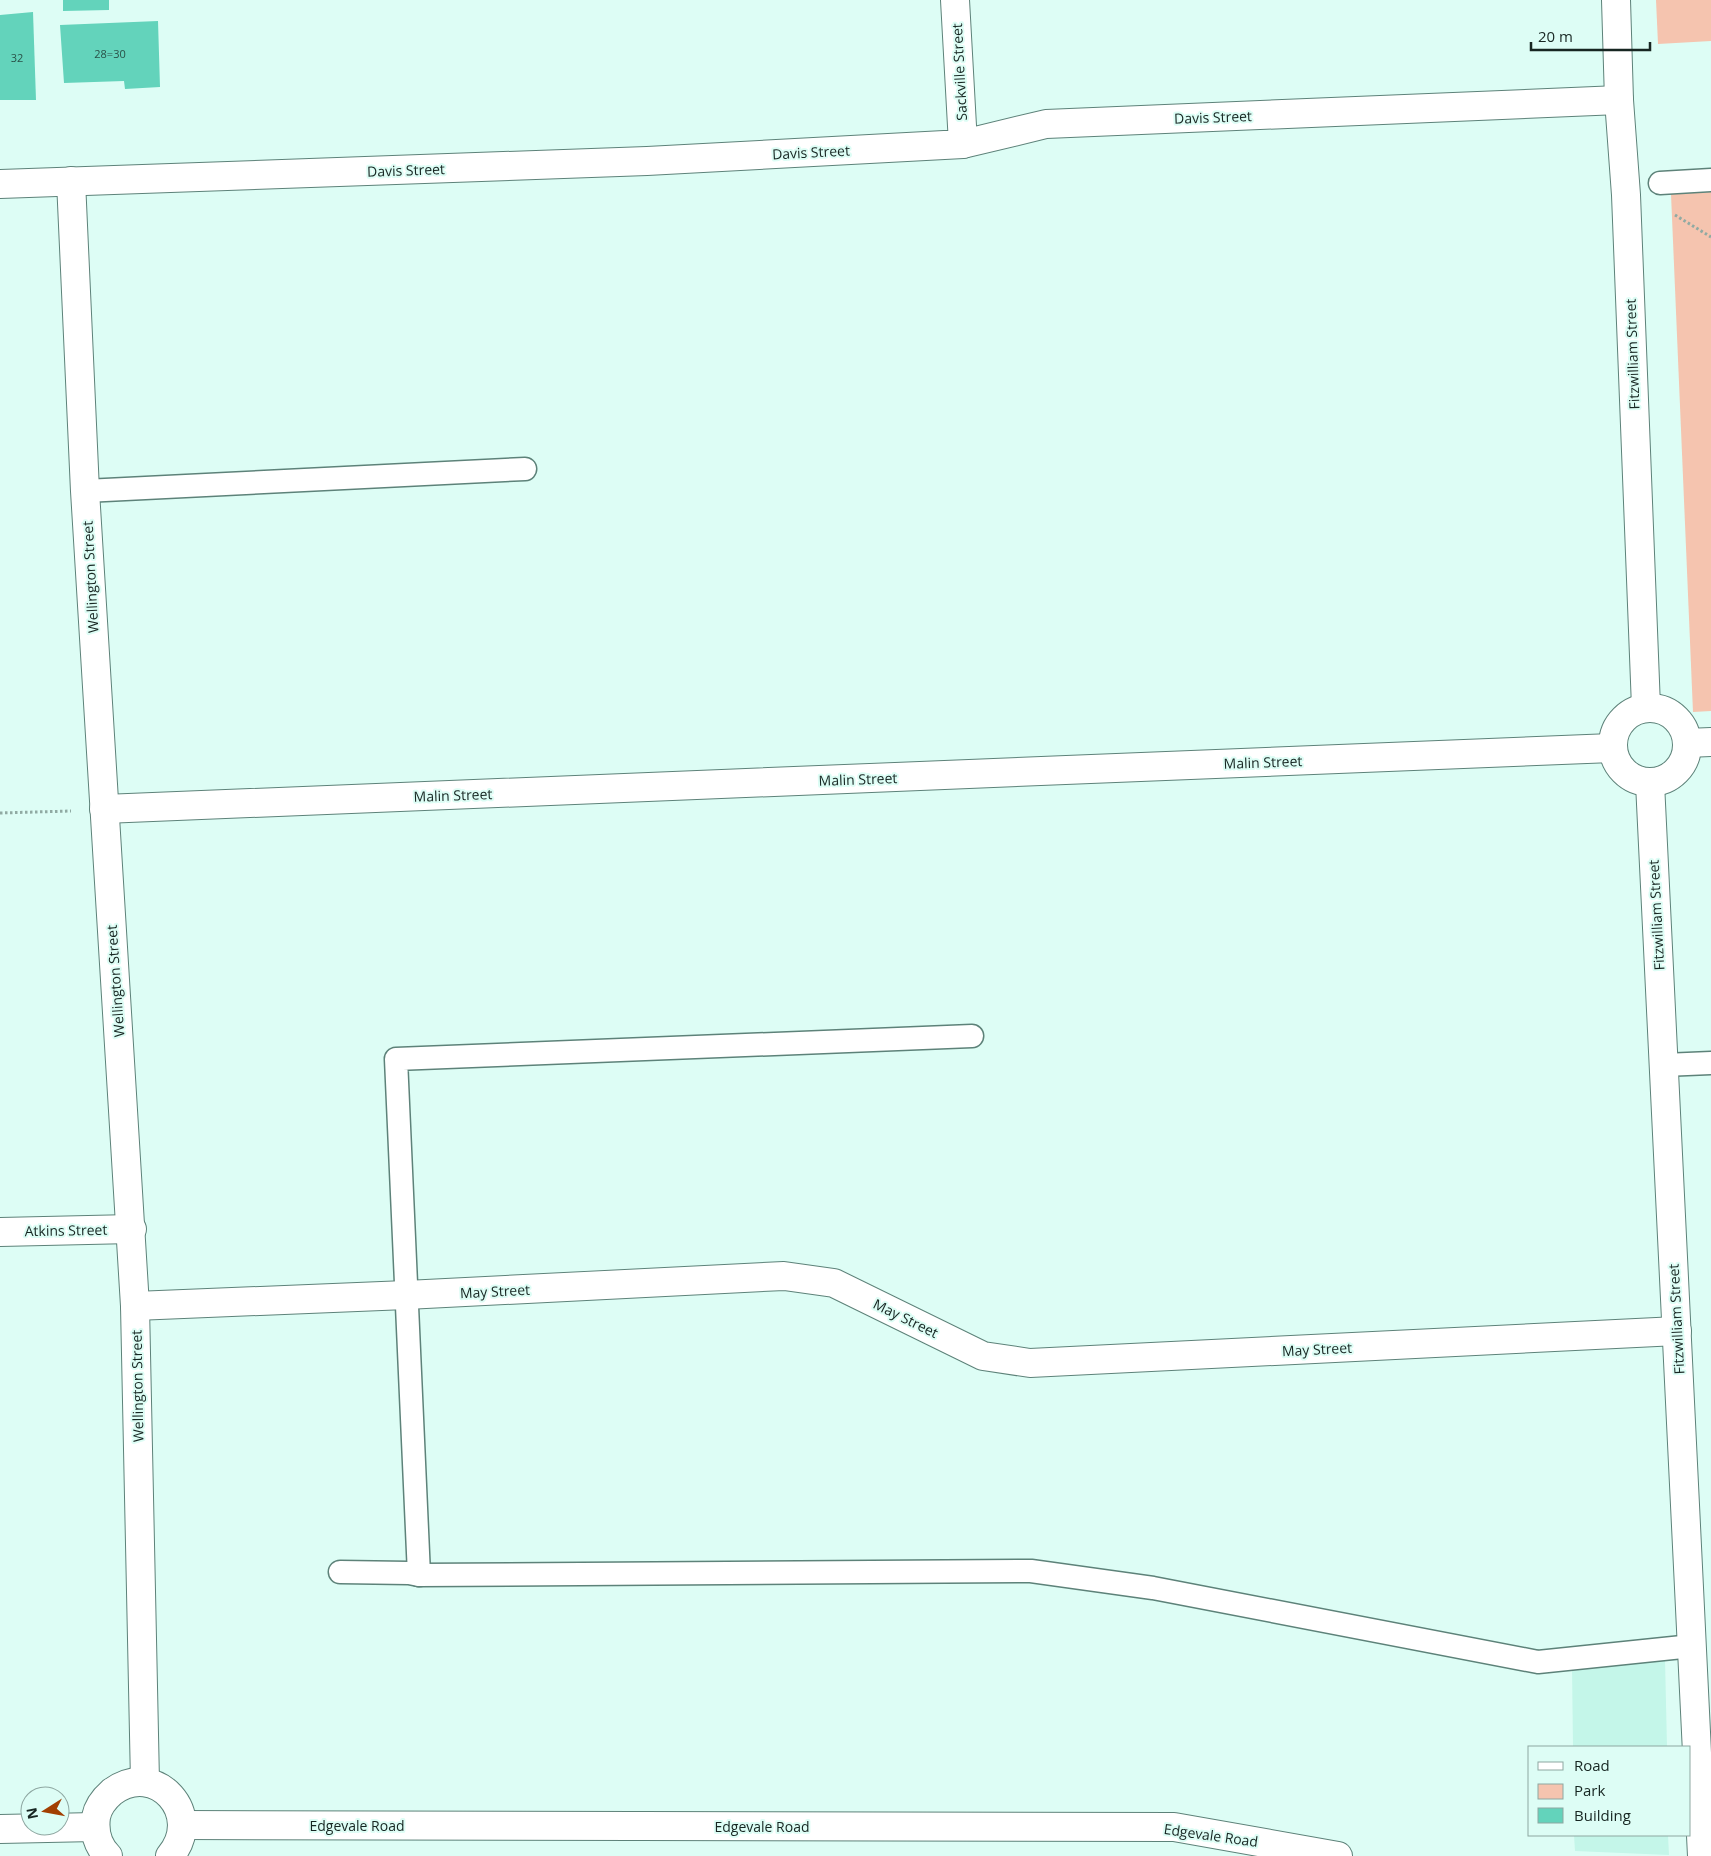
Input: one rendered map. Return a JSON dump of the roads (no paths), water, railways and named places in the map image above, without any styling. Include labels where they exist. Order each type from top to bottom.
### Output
[{"type":"street","name":"Sackville Street","points":[[955,0],[963,144]]},
{"type":"street","name":"Fitzwilliam Street","points":[[1616,0],[1619,100],[1626,195],[1646,707]]},
{"type":"street","name":"Davis Street","points":[[0,184],[647,161],[963,144],[1046,124],[1619,100]]},
{"type":"street","name":"Wellington Street","points":[[71,181],[85,491],[132,1229],[145,1782]]},
{"type":"street","points":[[1646,707],[1659,708],[1670,714],[1680,723],[1686,735],[1699,742],[1686,756],[1680,768],[1670,776],[1658,782],[1650,783],[1637,780],[1625,774],[1617,764],[1612,748],[1614,735],[1619,723],[1628,714],[1646,707]]},
{"type":"street","name":"Malin Street","points":[[104,809],[1612,748]]},
{"type":"street","name":"Fitzwilliam Street","points":[[1650,783],[1702,1856]]},
{"type":"street","name":"Atkins Street","points":[[0,1232],[132,1229]]},
{"type":"street","name":"May Street","points":[[135,1306],[406,1295],[784,1276],[834,1283],[983,1356],[1030,1363],[1676,1331]]},
{"type":"street","points":[[108,1856],[103,1851],[96,1837],[97,1811],[104,1798],[121,1786],[145,1782],[160,1787],[175,1801],[181,1815],[180,1840],[170,1856]]},
{"type":"street","name":"Edgevale Road","points":[[182,1825],[1174,1827],[1338,1856]]},
{"type":"street","points":[[0,1829],[95,1827]]},
{"type":"lane","points":[[1660,183],[1711,180]]},
{"type":"lane","points":[[85,491],[525,469]]},
{"type":"lane","points":[[419,1575],[396,1059],[972,1036]]},
{"type":"lane","points":[[1664,1066],[1711,1063]]},
{"type":"lane","points":[[340,1572],[409,1573],[419,1575],[1031,1571],[1153,1588],[1538,1662],[1692,1646]]}]
